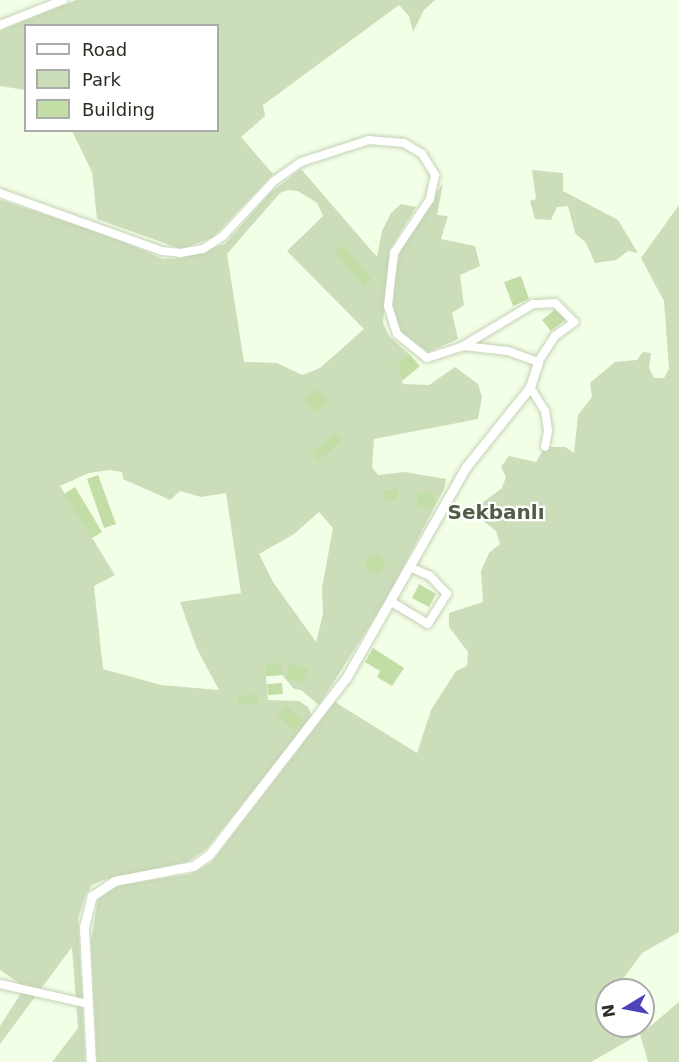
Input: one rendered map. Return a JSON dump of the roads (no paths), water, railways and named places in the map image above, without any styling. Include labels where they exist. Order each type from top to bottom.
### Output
[{"type":"street","points":[[0,25],[63,0]]},
{"type":"street","points":[[0,193],[162,251],[180,253],[202,249],[223,236],[274,181],[301,162],[369,140],[404,143],[428,160],[434,184],[430,199],[394,253],[388,306],[391,323],[422,357],[431,358],[463,346],[524,307],[555,303],[574,322],[555,336],[538,362],[530,387],[466,467],[410,567],[324,710],[205,860],[193,867],[114,881],[92,896],[84,927],[92,1062]]},
{"type":"street","points":[[463,346],[508,351],[538,362]]},
{"type":"street","points":[[530,387],[545,411],[548,431],[545,447]]},
{"type":"street","points":[[390,601],[428,624],[447,594],[430,576],[410,567]]},
{"type":"street","points":[[0,984],[88,1004]]},
{"type":"district","name":"Sekbanlı","points":[[496,512]]}]
